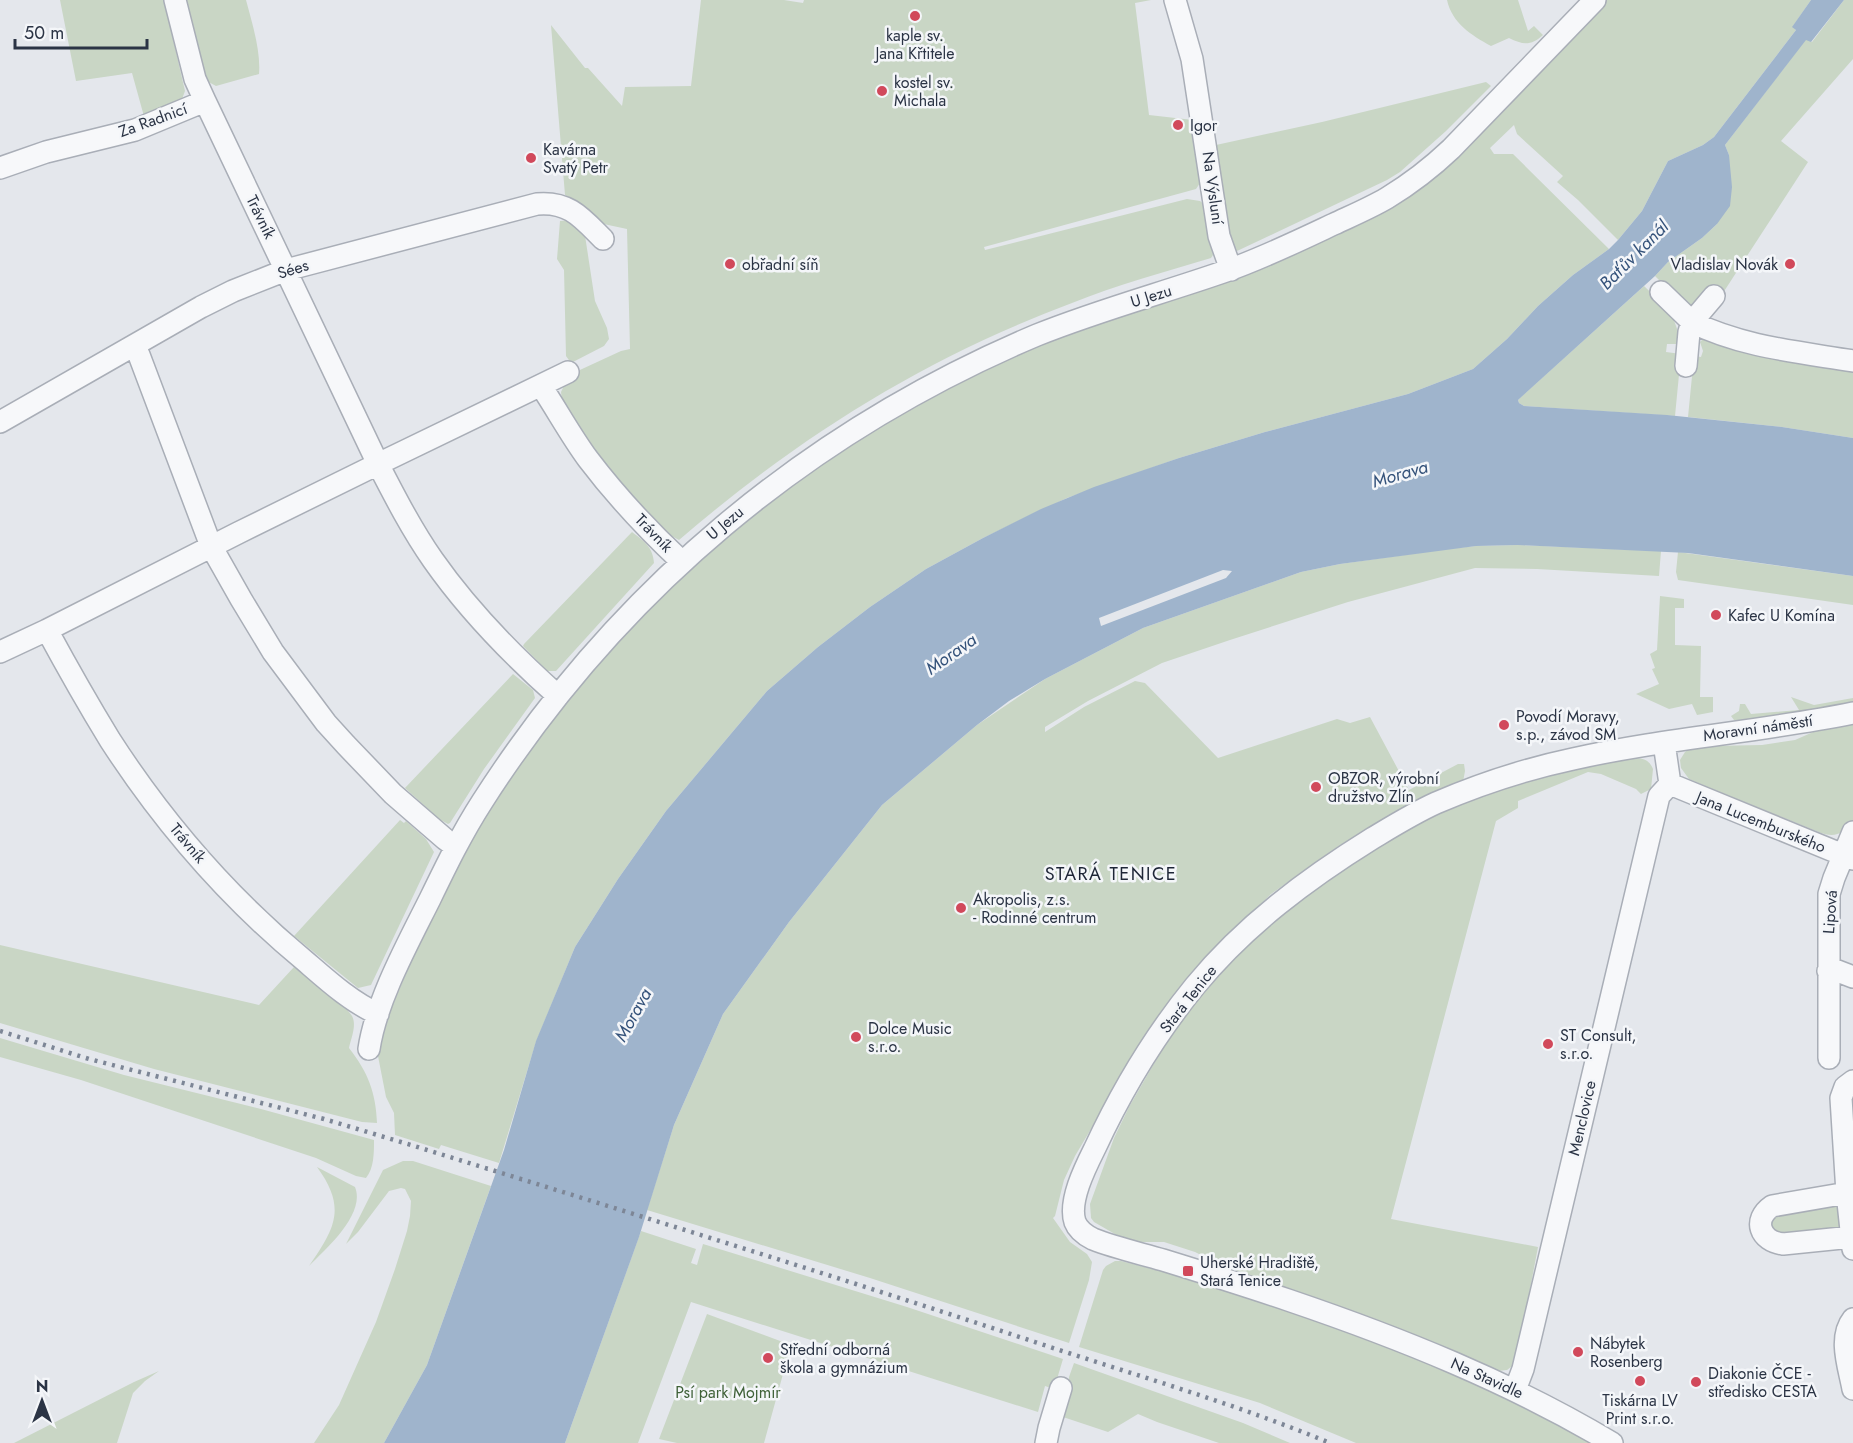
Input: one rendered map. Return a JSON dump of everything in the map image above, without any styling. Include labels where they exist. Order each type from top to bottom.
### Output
[{"type":"street","name":"Za Radnicí","points":[[0,168],[45,152],[135,130],[205,101],[195,79],[174,0]]},
{"type":"street","name":"Na Výsluní","points":[[1175,0],[1192,59],[1220,236],[1231,270]]},
{"type":"street","name":"U Jezu","points":[[681,561],[742,509],[810,459],[891,407],[952,374],[1031,338],[1084,318],[1231,270],[1378,203],[1417,178],[1451,149],[1595,0]]},
{"type":"street","name":"Trávník","points":[[205,101],[405,516],[450,582],[515,655],[558,696]]},
{"type":"street","name":"Sées","points":[[0,422],[216,300],[286,270],[537,204],[558,204],[574,212],[603,238]]},
{"type":"street","points":[[1661,292],[1692,322],[1707,330],[1774,349],[1853,361]]},
{"type":"street","points":[[1686,366],[1692,322],[1714,296]]},
{"type":"street","points":[[133,346],[139,356],[211,546],[273,652],[326,723],[393,794],[456,847]]},
{"type":"street","points":[[0,652],[568,372]]},
{"type":"street","name":"Trávník","points":[[369,1049],[378,1014],[411,937],[481,803],[558,696],[611,632],[681,561],[637,516],[587,458],[541,386]]},
{"type":"street","name":"Trávník","points":[[47,630],[112,742],[139,782],[200,858],[234,895],[295,953],[364,1008],[378,1014]]},
{"type":"street","name":"Moravní náměstí","points":[[1664,743],[1853,713]]},
{"type":"street","points":[[1664,743],[1670,784]]},
{"type":"street","name":"Stará Tenice","points":[[1356,1324],[1232,1282],[1103,1243],[1081,1231],[1074,1221],[1075,1198],[1109,1118],[1150,1050],[1196,985],[1247,931],[1293,892],[1341,858],[1434,804],[1479,786],[1520,772],[1574,758],[1664,743]]},
{"type":"street","name":"Jana Lucemburského","points":[[1670,784],[1848,857]]},
{"type":"street","name":"Menclovice","points":[[1515,1390],[1523,1369],[1659,796],[1670,784]]},
{"type":"street","points":[[1848,857],[1853,832]]},
{"type":"street","name":"Lipová","points":[[1829,1058],[1829,894],[1848,857]]},
{"type":"street","points":[[1828,971],[1835,970],[1853,977]]},
{"type":"street","points":[[1847,1193],[1772,1206],[1762,1217],[1762,1232],[1768,1240],[1783,1245],[1852,1244],[1841,1098],[1849,1084]]},
{"type":"street","points":[[1853,1319],[1847,1328],[1845,1340],[1853,1389]]},
{"type":"street","name":"Na Stavidle","points":[[1356,1324],[1515,1390],[1612,1443]]},
{"type":"street","points":[[1046,1443],[1048,1428],[1061,1388]]},
{"type":"green space","points":[[60,0],[164,0],[185,91],[182,99],[145,120],[132,73],[76,81]]},
{"type":"green space","points":[[184,0],[246,0],[257,47],[259,74],[216,86],[205,80]]},
{"type":"green space","points":[[701,0],[784,0],[803,3],[804,0],[1151,0],[1135,3],[1149,115],[1193,120],[1198,148],[1200,183],[1196,189],[984,247],[985,250],[1187,199],[1200,201],[1206,206],[1213,255],[1211,258],[1072,303],[1017,325],[914,375],[817,434],[725,502],[679,540],[659,527],[595,455],[562,400],[561,392],[569,375],[630,349],[627,229],[599,223],[582,205],[565,195],[551,25],[585,68],[588,68],[622,106],[625,87],[691,86]]},
{"type":"green space","points":[[1447,0],[1518,0],[1528,31],[1534,26],[1543,35],[1531,43],[1509,38],[1491,46],[1470,33],[1458,22]]},
{"type":"green space","points":[[1605,0],[1811,0],[1793,26],[1796,30],[1714,137],[1703,145],[1668,161],[1642,211],[1618,240],[1557,182],[1563,176],[1517,134],[1514,125],[1490,148],[1494,154],[1513,154],[1609,249],[1573,275],[1473,369],[1408,394],[1265,432],[1179,458],[1067,498],[983,538],[926,569],[870,607],[818,647],[767,691],[666,811],[618,879],[575,947],[536,1042],[499,1163],[441,1145],[439,1149],[395,1135],[394,1113],[386,1097],[377,1051],[388,1016],[431,915],[492,804],[578,685],[654,601],[755,512],[858,438],[972,374],[1045,342],[1112,317],[1185,295],[1273,264],[1379,212],[1454,159],[1507,108]]},
{"type":"green space","points":[[1844,0],[1853,0],[1853,59],[1781,141],[1808,162],[1721,296],[1687,308],[1655,276],[1668,262],[1702,238],[1717,224],[1729,155],[1725,145],[1806,39],[1812,42]]},
{"type":"green space","points":[[1486,82],[1491,86],[1446,131],[1400,172],[1387,180],[1237,251],[1228,239],[1216,145]]},
{"type":"green space","points":[[573,220],[584,229],[595,301],[607,328],[609,339],[604,346],[571,363],[566,356],[564,270],[557,259],[560,221]]},
{"type":"green space","points":[[1644,286],[1671,312],[1681,340],[1680,344],[1667,344],[1666,352],[1681,354],[1675,416],[1524,406],[1519,403],[1518,400],[1521,397]]},
{"type":"green space","points":[[1705,337],[1853,369],[1853,438],[1782,427],[1688,417],[1694,356],[1701,357],[1703,351],[1700,342]]},
{"type":"green space","points":[[632,532],[650,549],[654,563],[556,671],[547,671],[523,646],[524,644]]},
{"type":"green space","points":[[1518,545],[1661,551],[1659,576],[1475,568],[1348,602],[1162,663],[1088,701],[1045,727],[1045,732],[1084,707],[1135,681],[1145,683],[1218,758],[1337,719],[1350,723],[1370,717],[1409,790],[1458,764],[1464,764],[1465,771],[1463,782],[1401,810],[1340,845],[1271,894],[1225,940],[1107,1102],[1075,1156],[1064,1180],[1053,1218],[1070,1242],[1087,1254],[1092,1262],[1089,1280],[1069,1343],[870,1278],[647,1210],[674,1125],[723,1014],[789,922],[882,805],[977,725],[1045,679],[1143,628],[1301,572],[1340,564],[1447,549]]},
{"type":"green space","points":[[1678,552],[1853,576],[1853,605],[1678,580],[1676,572]]},
{"type":"green space","points":[[1660,596],[1684,599],[1684,608],[1675,608],[1675,645],[1701,646],[1700,697],[1713,697],[1713,712],[1697,715],[1692,704],[1669,709],[1636,694],[1659,684],[1652,669],[1655,668],[1650,654],[1657,650]]},
{"type":"green space","points":[[513,674],[533,690],[535,698],[448,824],[439,819],[405,788]]},
{"type":"green space","points":[[1791,697],[1814,705],[1853,698],[1853,703],[1739,721],[1734,720],[1731,716],[1739,711],[1740,704],[1745,704],[1751,714],[1799,710]]},
{"type":"green space","points":[[1853,723],[1853,822],[1835,835],[1821,833],[1705,786],[1689,779],[1681,768],[1680,760],[1689,749],[1762,745],[1795,740],[1820,729]]},
{"type":"green space","points":[[1633,758],[1645,760],[1653,769],[1651,789],[1641,794],[1636,789],[1601,774],[1588,772],[1518,801],[1518,808],[1496,821],[1391,1219],[1538,1247],[1516,1363],[1507,1370],[1498,1371],[1390,1325],[1237,1273],[1195,1252],[1164,1242],[1135,1242],[1120,1237],[1094,1222],[1091,1218],[1090,1204],[1114,1138],[1175,1027],[1244,947],[1302,894],[1382,841],[1481,795],[1541,776]]},
{"type":"green space","points":[[400,820],[404,823],[406,821],[426,839],[434,852],[371,985],[358,988],[294,936]]},
{"type":"green space","points":[[0,945],[259,1005],[294,967],[334,998],[352,1016],[354,1027],[349,1048],[370,1083],[377,1123],[362,1122],[154,1069],[0,1023]]},
{"type":"green space","points":[[0,1038],[124,1075],[374,1140],[371,1170],[366,1178],[356,1176],[316,1158],[81,1080],[0,1057]]},
{"type":"green space","points":[[403,1161],[413,1161],[491,1186],[427,1365],[384,1443],[314,1443],[339,1405],[376,1322],[395,1269],[410,1216],[411,1201],[405,1189],[389,1191],[346,1244],[383,1170]]},
{"type":"green space","points":[[317,1167],[355,1187],[357,1197],[350,1219],[309,1266],[331,1229],[335,1206],[326,1181]]},
{"type":"green space","points":[[1839,1202],[1843,1228],[1775,1238],[1767,1220],[1770,1215]]},
{"type":"green space","points":[[641,1231],[696,1249],[691,1263],[697,1265],[703,1244],[907,1307],[1063,1359],[1054,1389],[1045,1386],[1038,1412],[691,1302],[638,1443],[565,1443]]},
{"type":"green space","points":[[1115,1261],[1230,1289],[1288,1308],[1471,1378],[1593,1443],[1356,1443],[1260,1403],[1079,1347],[1103,1270]]},
{"type":"green space","name":"Psí park Mojmír","points":[[707,1314],[791,1345],[764,1443],[677,1443],[659,1439]]},
{"type":"green space","points":[[1074,1363],[1243,1423],[1290,1443],[1219,1443],[1138,1414],[1108,1432],[1063,1417],[1069,1396],[1069,1377]]},
{"type":"green space","points":[[159,1371],[133,1393],[117,1443],[14,1443],[134,1382]]},
{"type":"water","points":[[1811,0],[1844,0],[1811,42],[1806,40],[1725,145],[1729,155],[1732,187],[1730,206],[1717,224],[1702,238],[1668,262],[1518,400],[1524,406],[1667,415],[1782,427],[1853,438],[1853,576],[1688,553],[1518,545],[1476,546],[1340,564],[1301,572],[1143,628],[1045,679],[1009,701],[977,725],[882,805],[789,922],[723,1014],[674,1125],[639,1237],[565,1443],[384,1443],[427,1365],[504,1150],[536,1041],[575,947],[618,879],[666,811],[767,691],[818,647],[870,607],[926,569],[1041,509],[1094,487],[1179,458],[1265,432],[1408,394],[1473,369],[1507,339],[1538,306],[1618,240],[1642,211],[1668,161],[1703,145],[1714,137],[1796,30],[1792,27]]},
{"type":"pier","points":[[1223,570],[1232,571],[1226,578],[1101,626],[1099,618]]},
{"type":"railway","points":[[0,1031],[89,1059],[324,1119],[490,1169],[1187,1391],[1330,1443]]},
{"type":"place","name":"kaple sv. Jana Křtitele","points":[[915,16]]},
{"type":"place","name":"kostel sv. Michala","points":[[882,91]]},
{"type":"place","name":"Igor","points":[[1178,125]]},
{"type":"place","name":"Kavárna Svatý Petr","points":[[531,158]]},
{"type":"place","name":"obřadní síň","points":[[730,264]]},
{"type":"place","name":"Vladislav Novák","points":[[1790,264]]},
{"type":"place","name":"Kafec U Komína","points":[[1716,615]]},
{"type":"place","name":"Povodí Moravy, s.p., závod SM","points":[[1504,725]]},
{"type":"place","name":"OBZOR, výrobní družstvo Zlín","points":[[1316,787]]},
{"type":"place","name":"Akropolis, z.s. - Rodinné centrum","points":[[961,908]]},
{"type":"place","name":"Dolce Music s.r.o.","points":[[856,1037]]},
{"type":"place","name":"ST Consult, s.r.o.","points":[[1548,1044]]},
{"type":"place","name":"Uherské Hradiště, Stará Tenice","points":[[1188,1271]]},
{"type":"place","name":"Nábytek Rosenberg","points":[[1578,1352]]},
{"type":"place","name":"Střední odborná škola a gymnázium","points":[[768,1358]]},
{"type":"place","name":"Tiskárna LV Print s.r.o.","points":[[1640,1381]]},
{"type":"place","name":"Diakonie ČCE - středisko CESTA","points":[[1696,1382]]},
{"type":"district","name":"STARÁ TENICE","points":[[1111,874]]},
{"type":"water label","name":"Baťův kanál","points":[[1634,255]]},
{"type":"water label","name":"Morava","points":[[1400,474]]},
{"type":"water label","name":"Morava","points":[[951,654]]},
{"type":"water label","name":"Morava","points":[[633,1015]]}]
